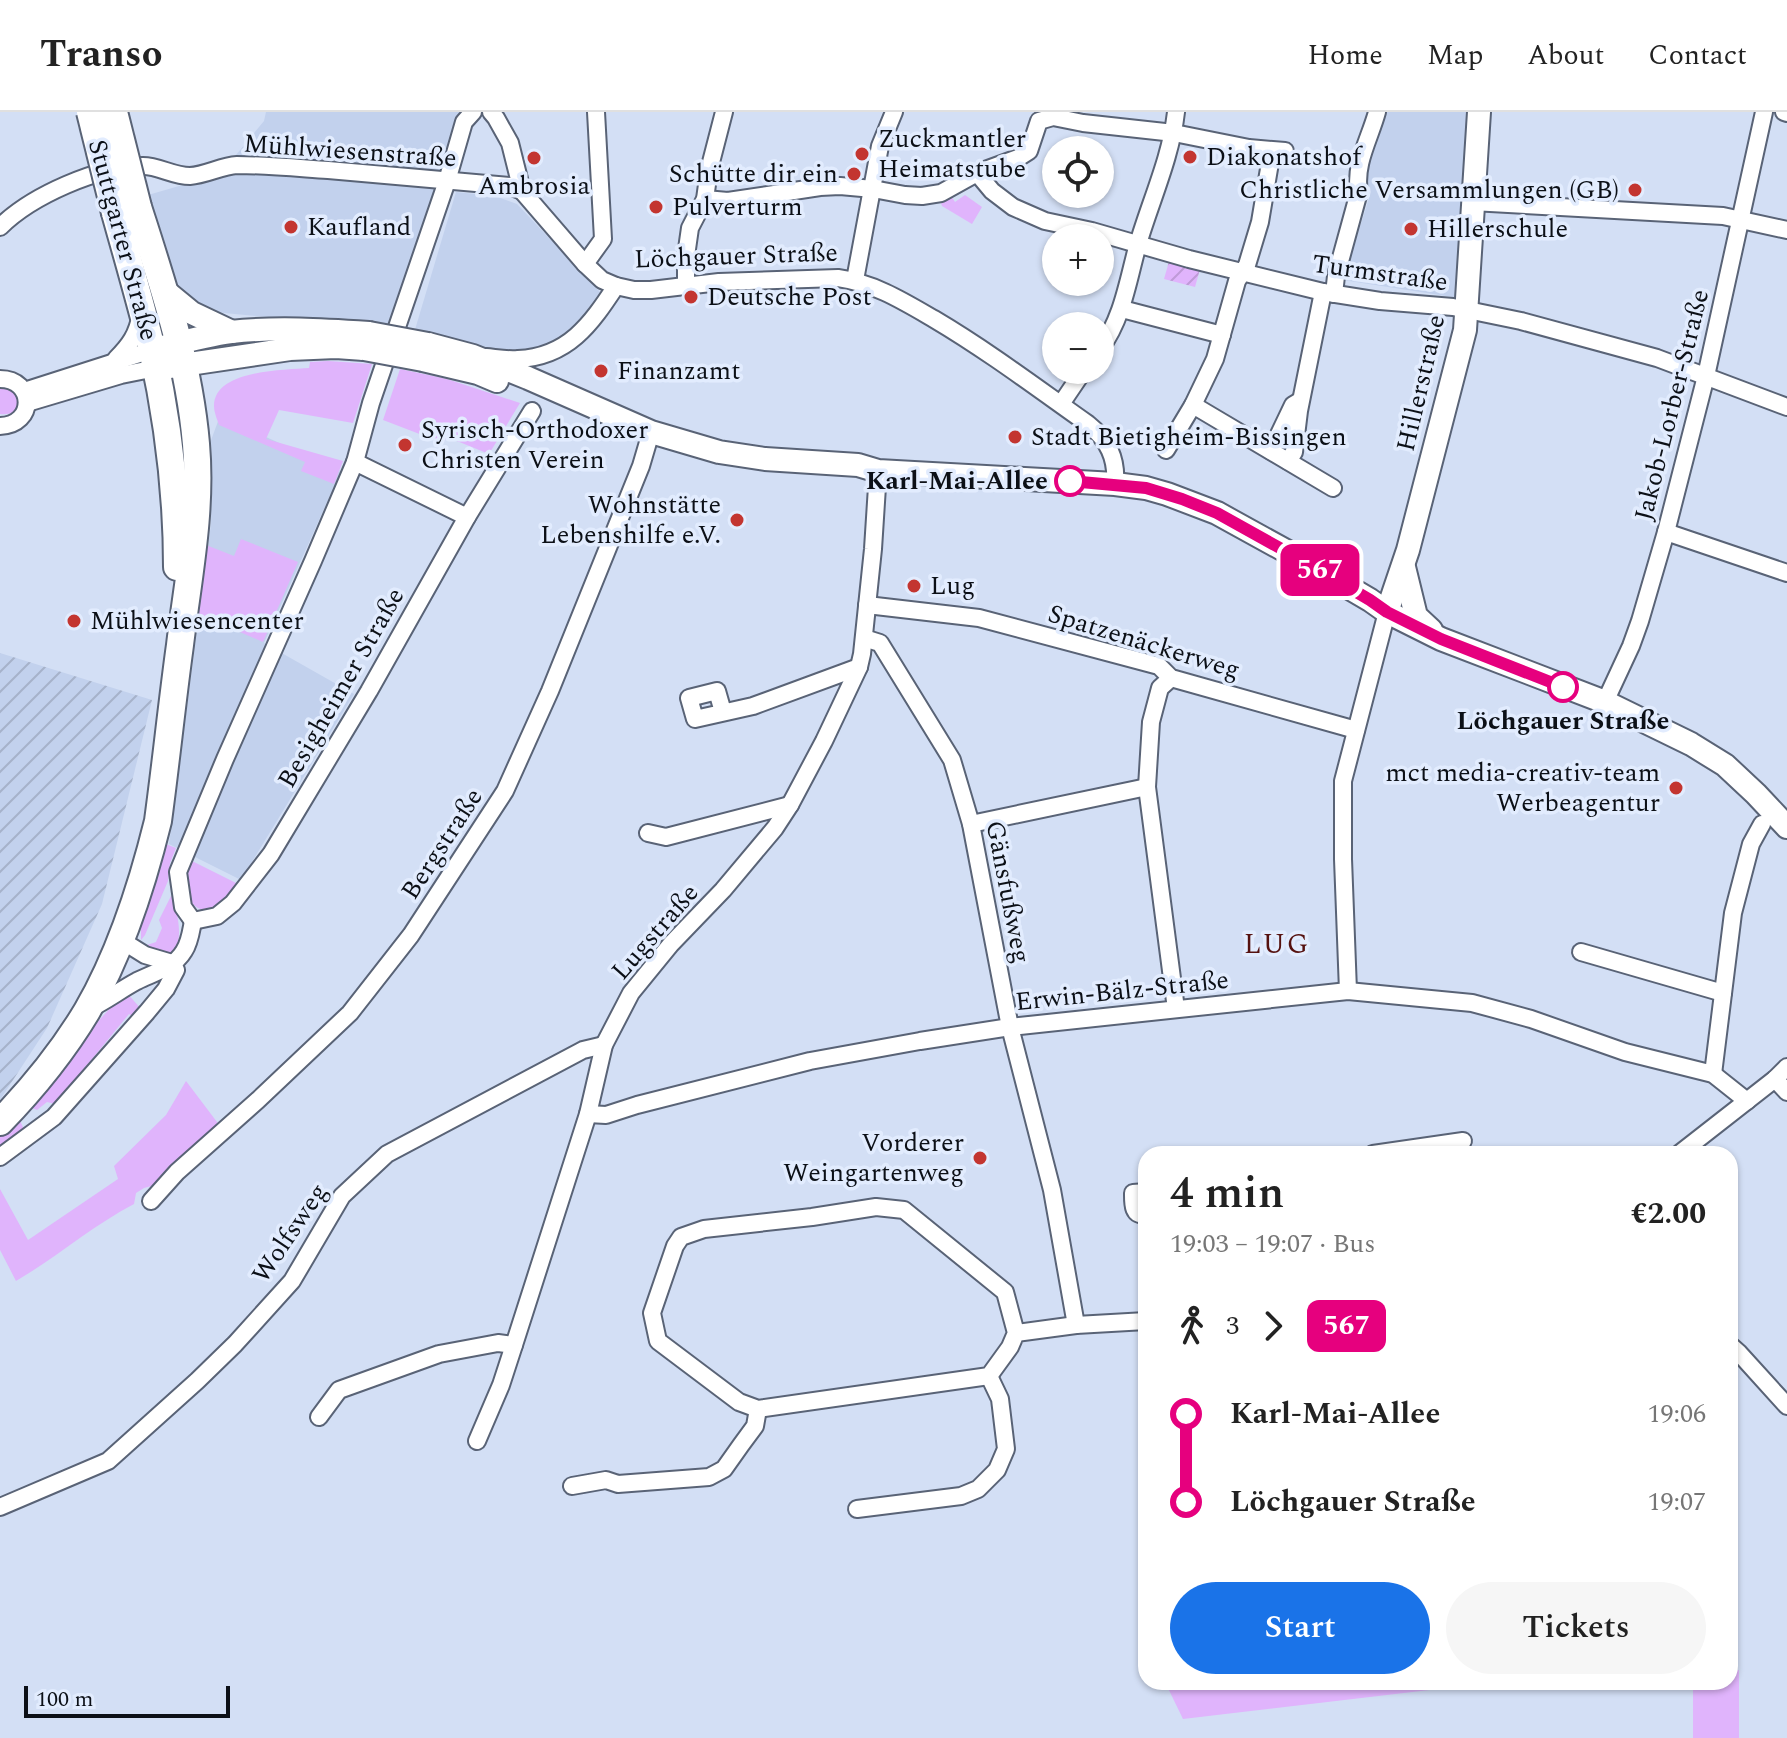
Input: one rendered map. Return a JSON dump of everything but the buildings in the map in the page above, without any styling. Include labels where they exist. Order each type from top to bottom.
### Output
[{"type":"main road","name":"Stuttgarter Straße","points":[[90,112],[127,210],[164,290],[182,354],[196,445],[197,499],[179,647]]},
{"type":"main road","name":"Stuttgarter Straße","points":[[114,112],[141,309],[154,359],[173,472],[179,647]]},
{"type":"main road","name":"Hillerstraße","points":[[1387,612],[1404,567],[1464,337],[1479,112]]},
{"type":"main road","points":[[164,290],[192,313],[233,332]]},
{"type":"main road","points":[[154,359],[182,354],[233,332],[308,330],[425,352],[473,356],[527,393]]},
{"type":"main road","points":[[226,359],[225,341],[233,332]]},
{"type":"main road","points":[[182,354],[226,359],[366,341]]},
{"type":"main road","points":[[425,352],[527,393],[569,404],[649,438],[719,452],[765,459],[858,465],[878,471],[1115,484],[1167,494],[1217,513],[1330,576],[1387,612],[1441,639],[1605,702],[1691,744],[1725,765],[1787,827]]},
{"type":"main road","points":[[1404,567],[1416,616],[1441,639]]},
{"type":"main road","points":[[0,1122],[44,1071],[87,1010],[116,950],[148,861],[158,821],[179,647]]},
{"type":"street","points":[[491,112],[510,143],[522,191]]},
{"type":"street","points":[[585,264],[603,239],[596,112]]},
{"type":"street","points":[[686,285],[690,228],[705,199],[724,112]]},
{"type":"street","points":[[855,280],[880,146],[894,112]]},
{"type":"street","points":[[1114,324],[1122,309],[1138,245],[1174,133],[1176,112]]},
{"type":"street","points":[[1288,461],[1294,452],[1302,399],[1328,293],[1336,276],[1359,192],[1357,181],[1362,154],[1377,112]]},
{"type":"street","name":"Jakob-Lorber-Straße","points":[[1605,702],[1631,646],[1666,532],[1706,376],[1764,112]]},
{"type":"street","points":[[87,1010],[172,963],[185,950],[193,921],[183,907],[178,872],[355,462],[371,403],[468,115]]},
{"type":"street","points":[[705,199],[728,201],[840,186],[905,195],[941,193],[977,173],[1029,151],[1039,121],[1053,115],[1083,123],[1174,133],[1278,151],[1247,265],[1237,281],[1215,359],[1193,405],[1166,450]]},
{"type":"street","name":"Mühlwiesenstraße","points":[[0,227],[34,200],[99,174],[138,166],[181,176],[194,176],[237,165],[288,167],[510,186],[522,191]]},
{"type":"street","name":"Turmstraße","points":[[977,173],[992,191],[1013,207],[1045,221],[1328,293],[1439,305],[1521,321],[1657,358],[1787,407]]},
{"type":"street","name":"Löchgauer Straße","points":[[522,191],[585,264],[602,280],[616,286],[651,290],[686,285],[838,278],[855,280],[902,299],[962,335],[1098,432],[1114,460],[1115,484]]},
{"type":"street","points":[[1472,202],[1711,215],[1787,230]]},
{"type":"street","name":"Löchgauer Straße","points":[[473,356],[518,359],[550,353],[572,341],[591,323],[616,286]]},
{"type":"street","points":[[115,370],[134,338],[141,309]]},
{"type":"street","points":[[1122,309],[1222,335]]},
{"type":"street","points":[[25,397],[154,359]]},
{"type":"street","points":[[115,370],[148,386],[162,405]]},
{"type":"street","points":[[0,379],[14,381],[25,397],[23,416],[12,424],[0,426]]},
{"type":"street","points":[[1061,404],[1075,384]]},
{"type":"street","name":"Besigheimer Straße","points":[[193,921],[217,916],[233,903],[271,854],[467,517],[527,393]]},
{"type":"street","points":[[1271,451],[1293,405],[1302,399]]},
{"type":"street","points":[[1193,405],[1333,488]]},
{"type":"street","name":"Bergstraße","points":[[151,1201],[177,1172],[350,1013],[411,935],[505,791],[555,677],[641,466],[649,438]]},
{"type":"street","points":[[355,462],[467,517]]},
{"type":"street","name":"Lugstraße","points":[[477,1441],[514,1345],[588,1114],[604,1045],[631,993],[775,828],[824,741],[859,667],[873,549],[878,471]]},
{"type":"street","points":[[1666,532],[1787,573]]},
{"type":"street","name":"Spatzenäckerweg","points":[[867,605],[979,618],[1159,666],[1171,678],[1356,730]]},
{"type":"street","points":[[1348,991],[1343,781],[1387,612]]},
{"type":"street","name":"Gänsfußweg","points":[[864,638],[880,643],[952,760],[971,824],[1010,1027],[1052,1190],[1076,1325]]},
{"type":"street","points":[[723,712],[753,706],[859,667]]},
{"type":"street","points":[[1171,678],[1160,688],[1151,722],[1147,787],[1176,1009]]},
{"type":"street","points":[[971,824],[1147,787]]},
{"type":"street","points":[[648,833],[666,837],[790,805]]},
{"type":"street","points":[[1713,1074],[1733,913],[1751,844],[1762,824]]},
{"type":"street","points":[[0,1157],[54,1117],[174,978],[176,970],[172,963],[116,950]]},
{"type":"street","points":[[116,950],[143,983],[151,987],[157,1000]]},
{"type":"street","points":[[1581,952],[1723,993]]},
{"type":"street","name":"Erwin-Bälz-Straße","points":[[588,1114],[606,1115],[810,1061],[920,1041],[1010,1027],[1348,991],[1472,1003],[1531,1019],[1625,1052],[1713,1074],[1747,1101]]},
{"type":"street","name":"Wolfsweg","points":[[0,1507],[108,1461],[197,1381],[292,1281],[342,1196],[387,1154],[583,1050],[604,1045]]},
{"type":"street","points":[[1689,1146],[1781,1073],[1787,1092]]},
{"type":"street","points":[[1428,1146],[1463,1141]]},
{"type":"street","points":[[1138,1193],[1133,1193],[1132,1206],[1138,1213]]},
{"type":"street","points":[[876,1207],[904,1210],[1005,1292],[1016,1333],[989,1376],[758,1409],[739,1402],[658,1341],[652,1313],[681,1237],[704,1229],[876,1207]]},
{"type":"street","points":[[1016,1333],[1138,1321]]},
{"type":"street","points":[[319,1417],[339,1390],[439,1354],[498,1343],[514,1345]]},
{"type":"street","points":[[1738,1354],[1787,1406]]},
{"type":"street","points":[[857,1509],[961,1496],[978,1489],[997,1470],[1006,1449],[1000,1399],[989,1376]]},
{"type":"street","points":[[572,1486],[606,1480],[618,1484],[709,1477],[724,1469],[755,1426],[758,1409]]},
{"type":"shaded area","points":[[266,112],[461,112],[389,328],[224,313],[195,307],[178,292],[148,195],[231,171],[231,161],[264,121]]},
{"type":"shaded area","name":"Hillerschule","points":[[1381,112],[1470,112],[1459,298],[1343,280],[1371,192],[1370,187],[1363,183]]},
{"type":"shaded area","points":[[456,192],[495,196],[517,204],[601,293],[594,308],[566,338],[548,349],[501,356],[414,333]]},
{"type":"shaded area","points":[[965,195],[982,207],[972,224],[941,203],[951,196],[955,202]]},
{"type":"shaded area","points":[[1170,258],[1201,266],[1195,287],[1164,279]]},
{"type":"shaded area","points":[[310,362],[372,364],[353,423],[279,410],[266,439],[343,461],[334,484],[301,471],[305,462],[219,425],[214,406],[217,394],[225,385],[252,374],[309,368]]},
{"type":"shaded area","points":[[400,369],[447,379],[520,403],[489,454],[447,437],[443,443],[383,420]]},
{"type":"shaded area","points":[[0,386],[16,390],[17,405],[10,413],[0,414]]},
{"type":"shaded area","points":[[220,416],[341,471],[264,643],[354,694],[241,880],[169,844],[211,524],[210,443]]},
{"type":"shaded area","points":[[241,539],[298,562],[263,642],[198,614],[206,545],[234,556]]},
{"type":"shaded area","points":[[0,653],[152,700],[102,904],[47,1028],[0,1100]]},
{"type":"shaded area","points":[[163,843],[176,848],[168,881],[141,940],[141,919]]},
{"type":"shaded area","points":[[192,861],[238,884],[216,908],[206,910],[190,900],[187,876]]},
{"type":"shaded area","points":[[171,896],[178,919],[178,941],[169,953],[159,953],[144,946],[156,942],[162,928],[159,920]]},
{"type":"shaded area","points":[[127,993],[141,1009],[134,1017],[129,1014],[55,1104],[47,1102],[37,1110],[32,1108],[19,1119],[23,1127],[21,1132],[0,1148],[0,1133],[76,1045]]},
{"type":"shaded area","points":[[186,1081],[220,1126],[155,1185],[136,1193],[134,1204],[16,1281],[0,1250],[0,1189],[28,1240],[118,1179],[114,1166],[166,1115]]},
{"type":"shaded area","points":[[1738,1670],[1739,1738],[1693,1738],[1693,1690],[1738,1690]]},
{"type":"shaded area","points":[[1169,1690],[1430,1690],[1183,1719]]},
{"type":"bus line","name":"567","points":[[1070,481],[1146,488],[1217,513],[1387,612],[1441,639],[1563,687]]},
{"type":"place","name":"Zuckmantler Heimatstube","points":[[862,154]]},
{"type":"place","name":"Diakonatshof","points":[[1190,157]]},
{"type":"place","name":"Ambrosia","points":[[534,158]]},
{"type":"place","name":"Schütte dir ein","points":[[854,174]]},
{"type":"place","name":"Christliche Versammlungen (GB)","points":[[1635,190]]},
{"type":"place","name":"Pulverturm","points":[[656,207]]},
{"type":"place","name":"Kaufland","points":[[291,227]]},
{"type":"place","name":"Hillerschule","points":[[1411,229]]},
{"type":"place","name":"Deutsche Post","points":[[691,297]]},
{"type":"place","name":"Finanzamt","points":[[601,371]]},
{"type":"place","name":"Stadt Bietigheim-Bissingen","points":[[1015,437]]},
{"type":"place","name":"Syrisch-Orthodoxer Christen Verein","points":[[405,445]]},
{"type":"place","name":"Karl-Mai-Allee","points":[[1070,481]]},
{"type":"place","name":"Wohnstätte Lebenshilfe e.V.","points":[[737,520]]},
{"type":"place","name":"Lug","points":[[914,586]]},
{"type":"place","name":"Mühlwiesencenter","points":[[74,621]]},
{"type":"place","name":"Löchgauer Straße","points":[[1563,687]]},
{"type":"place","name":"mct media-creativ-team Werbeagentur","points":[[1676,788]]},
{"type":"place","name":"Vorderer Weingartenweg","points":[[980,1158]]},
{"type":"district","name":"LUG","points":[[1277,944]]}]
